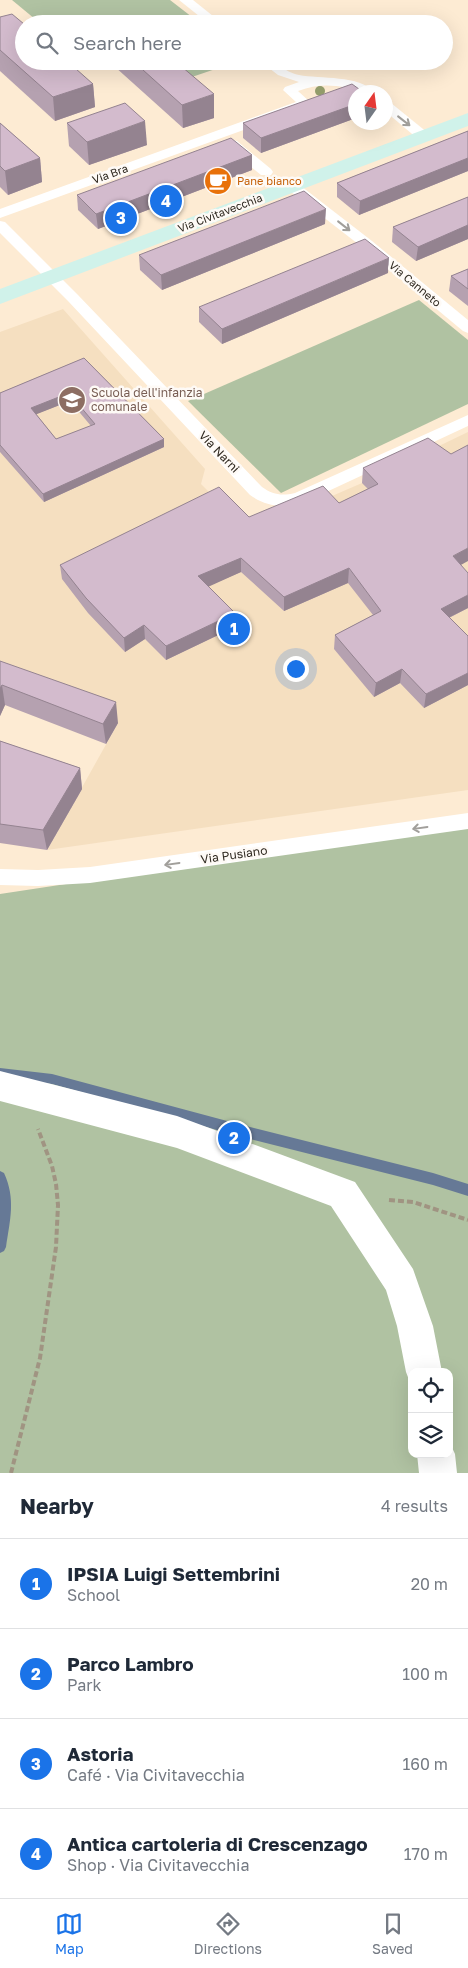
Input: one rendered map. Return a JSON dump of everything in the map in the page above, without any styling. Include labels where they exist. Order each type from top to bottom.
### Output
[{"type":"street","name":"Via Civitavecchia","points":[[0,297],[468,119]]},
{"type":"street","points":[[12,1089],[177,1132],[344,1194],[401,1281],[415,1326],[423,1368]]},
{"type":"street","points":[[436,1458],[438,1473]]},
{"type":"lane","points":[[185,0],[204,15]]},
{"type":"lane","name":"Via Bra","points":[[280,70],[289,76],[348,85]]},
{"type":"lane","name":"Via Bra","points":[[0,214],[305,103],[289,90],[316,81]]},
{"type":"lane","points":[[393,112],[423,136]]},
{"type":"lane","points":[[219,134],[266,172]]},
{"type":"lane","name":"Via Canneto","points":[[292,186],[367,244],[468,328]]},
{"type":"lane","name":"Via Narni","points":[[0,225],[256,491],[268,498],[283,501],[301,497],[468,420]]},
{"type":"lane","name":"Via Pusiano","points":[[0,877],[38,878],[90,875],[468,821]]},
{"type":"path","points":[[11,1473],[40,1358],[58,1228],[58,1205],[52,1166],[12,1089]]},
{"type":"path","points":[[344,1194],[413,1202],[468,1220]]},
{"type":"shaded area","points":[[63,309],[205,469],[201,484],[249,532],[362,483],[468,432],[468,790],[47,850],[118,723],[0,681],[0,332]]},
{"type":"green space","points":[[12,0],[170,0],[189,15],[30,15]]},
{"type":"green space","points":[[174,70],[212,70],[186,79]]},
{"type":"green space","points":[[419,300],[468,340],[468,404],[281,493],[188,401]]},
{"type":"green space","points":[[468,823],[468,1473],[0,1473],[0,894]]},
{"type":"building","points":[[12,14],[15,16],[15,63],[0,50],[0,17]]},
{"type":"building","points":[[23,70],[77,70],[93,84],[53,97]]},
{"type":"building","points":[[143,70],[186,70],[214,94],[182,105]]},
{"type":"building","points":[[348,85],[348,107],[261,138],[243,123]]},
{"type":"building","points":[[125,103],[145,121],[87,142],[67,123]]},
{"type":"building","points":[[0,123],[40,158],[5,171],[0,166]]},
{"type":"building","points":[[468,131],[468,158],[360,201],[337,183]]},
{"type":"building","points":[[231,138],[252,155],[96,214],[77,195]]},
{"type":"building","points":[[304,191],[326,209],[161,275],[139,255]]},
{"type":"building","points":[[468,197],[468,225],[418,247],[393,227]]},
{"type":"building","points":[[365,239],[389,258],[222,329],[199,307]]},
{"type":"building","points":[[468,269],[468,289],[451,276]]},
{"type":"building","points":[[84,358],[164,439],[43,494],[0,445],[0,393]],"holes":[[[69,393],[95,424],[56,439],[31,408]]]},
{"type":"building","points":[[428,438],[451,454],[468,445],[468,548],[453,556],[468,573],[468,595],[441,609],[468,636],[468,673],[426,694],[402,669],[376,683],[335,635],[381,611],[349,568],[284,597],[241,558],[198,576],[235,613],[166,646],[144,625],[124,638],[86,598],[60,565],[219,487],[249,517],[323,486],[339,503],[378,484],[363,468]]},
{"type":"building","points":[[0,661],[116,702],[103,724],[2,685],[0,688]]},
{"type":"building","points":[[0,741],[80,768],[43,830],[0,824]]},
{"type":"waterway","points":[[0,1073],[52,1079],[242,1131],[433,1179],[468,1190]]},
{"type":"waterway","points":[[0,1177],[6,1200],[0,1247]]},
{"type":"place","name":"Pane bianco","points":[[218,181]]},
{"type":"place","name":"Antica cartoleria di Crescenzago","points":[[166,201]]},
{"type":"place","name":"Astoria","points":[[121,218]]},
{"type":"place","name":"Scuola dell'infanzia comunale","points":[[72,400]]},
{"type":"place","name":"IPSIA Luigi Settembrini","points":[[234,629]]},
{"type":"place","name":"Parco Lambro","points":[[234,1138]]}]
